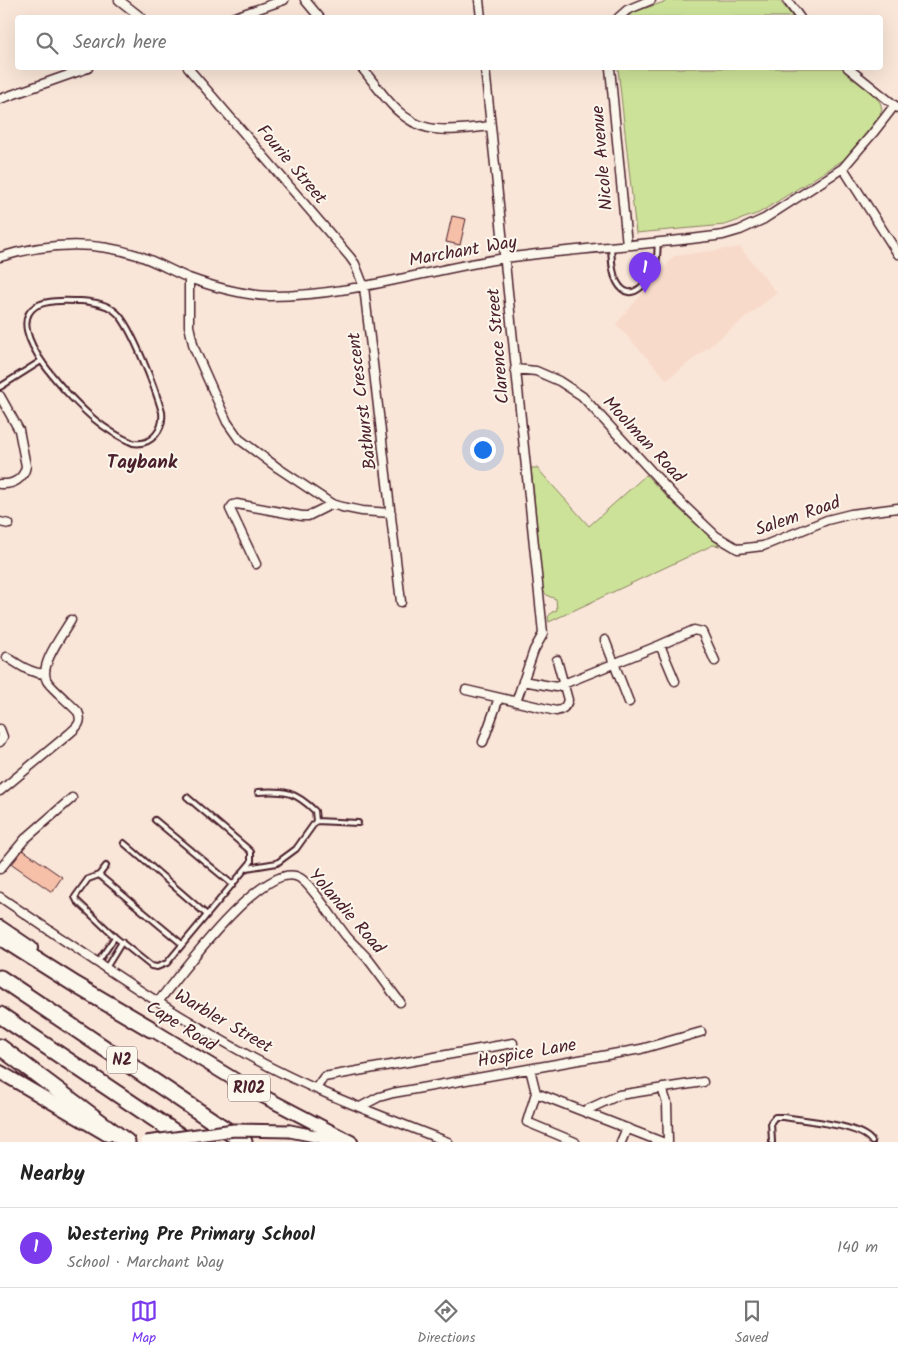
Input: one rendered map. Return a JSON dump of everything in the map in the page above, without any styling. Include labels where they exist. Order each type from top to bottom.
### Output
[{"type":"highway","points":[[0,937],[76,986],[151,1029]]},
{"type":"highway","name":"N2","points":[[0,978],[244,1142]]},
{"type":"highway","name":"N2","points":[[0,1015],[189,1142]]},
{"type":"highway","points":[[0,1047],[127,1142]]},
{"type":"main road","name":"Cape Road","points":[[0,927],[151,1029],[261,1095],[351,1142]]},
{"type":"main road","points":[[0,1072],[121,1142]]},
{"type":"main road","points":[[146,1142],[234,1130],[290,1131],[345,1142]]},
{"type":"street","points":[[119,0],[138,15]]},
{"type":"street","points":[[239,15],[270,2],[284,0]]},
{"type":"street","points":[[305,0],[318,15]]},
{"type":"street","points":[[479,0],[481,15]]},
{"type":"street","points":[[622,15],[628,10],[651,0]]},
{"type":"street","points":[[787,0],[798,15]]},
{"type":"street","points":[[0,99],[82,70]]},
{"type":"street","name":"Fourie Street","points":[[190,70],[350,258],[364,287]]},
{"type":"street","points":[[364,70],[393,105],[415,124],[431,129],[491,126]]},
{"type":"street","name":"Clarence Street","points":[[485,70],[506,258],[515,369],[543,634],[534,650],[516,702]]},
{"type":"street","name":"Nicole Avenue","points":[[610,70],[626,245]]},
{"type":"street","points":[[850,70],[896,107]]},
{"type":"street","name":"Marchant Way","points":[[0,257],[39,246],[64,244],[111,248],[138,255],[189,278],[230,290],[269,296],[297,295],[364,287],[506,258],[723,235],[740,230],[764,218],[843,168],[896,107]]},
{"type":"street","points":[[843,168],[898,254]]},
{"type":"street","points":[[189,278],[189,326],[194,348],[232,431],[239,439],[278,468],[332,504],[342,508],[391,513]]},
{"type":"street","name":"Bathurst Crescent","points":[[364,287],[401,602]]},
{"type":"street","name":"Moolman Road","points":[[515,369],[536,371],[559,381],[582,396],[675,497],[716,536],[738,550]]},
{"type":"street","points":[[0,396],[19,430],[26,466],[25,472],[16,482],[0,484]]},
{"type":"street","points":[[256,564],[230,509],[233,505],[237,504],[308,516],[332,504]]},
{"type":"street","name":"Salem Road","points":[[738,550],[763,546],[850,514],[898,508]]},
{"type":"street","points":[[0,522],[9,524]]},
{"type":"street","points":[[0,791],[70,733],[80,722],[78,712],[51,686],[45,674],[50,656],[71,620]]},
{"type":"street","points":[[523,682],[551,688],[563,685],[698,629],[702,632],[715,661]]},
{"type":"street","points":[[605,640],[629,702]]},
{"type":"street","points":[[660,645],[676,681]]},
{"type":"street","points":[[7,657],[37,674],[45,674]]},
{"type":"street","points":[[466,690],[556,712],[566,706],[568,700],[556,660]]},
{"type":"street","points":[[483,742],[499,698]]},
{"type":"street","points":[[0,729],[3,737],[0,742]]},
{"type":"street","points":[[0,869],[25,840],[72,798]]},
{"type":"street","name":"Yolandie Road","points":[[158,1002],[218,929],[253,893],[268,882],[293,875],[301,878],[310,887],[348,939],[368,958],[400,1002]]},
{"type":"street","name":"Warbler Street","points":[[0,897],[158,1002],[255,1059],[360,1107],[448,1142]]},
{"type":"street","name":"Hospice Lane","points":[[360,1107],[378,1097],[393,1093],[641,1049],[701,1032]]},
{"type":"street","points":[[316,1088],[324,1077],[514,1043]]},
{"type":"street","points":[[530,1069],[536,1093],[527,1122],[575,1142]]},
{"type":"street","points":[[584,1111],[619,1095],[703,1082]]},
{"type":"street","points":[[662,1088],[667,1104],[668,1142]]},
{"type":"street","points":[[536,1093],[658,1141]]},
{"type":"street","points":[[622,1142],[627,1128]]},
{"type":"lane","points":[[611,247],[612,268],[616,281],[624,289],[633,292],[640,288],[652,272],[656,262],[658,242]]},
{"type":"lane","points":[[96,302],[116,312],[126,325],[159,402],[163,419],[155,435],[150,441],[138,444],[126,440],[110,430],[94,419],[40,361],[28,339],[25,324],[26,318],[37,306],[45,303],[96,302]]},
{"type":"lane","points":[[0,387],[40,361]]},
{"type":"lane","points":[[247,868],[277,863],[296,849],[316,821],[315,810],[291,792],[276,790],[258,792]]},
{"type":"lane","points":[[106,866],[99,875],[88,879],[76,897],[77,901],[115,937],[151,966],[157,967],[166,963],[251,862],[251,852],[187,797]]},
{"type":"lane","points":[[156,820],[233,885]]},
{"type":"lane","points":[[316,821],[358,823]]},
{"type":"lane","points":[[124,843],[207,915]]},
{"type":"lane","points":[[99,875],[182,944]]},
{"type":"lane","points":[[98,962],[115,937]]},
{"type":"lane","points":[[106,968],[122,942]]},
{"type":"lane","points":[[772,1142],[771,1122],[775,1117],[783,1116],[852,1129],[867,1135],[872,1142]]},
{"type":"shaded area","points":[[740,247],[777,293],[667,380],[616,324],[674,256]]},
{"type":"green space","points":[[670,0],[779,0],[791,15],[630,15]]},
{"type":"green space","points":[[618,70],[844,70],[880,102],[882,109],[878,119],[845,159],[759,213],[725,225],[636,233]]},
{"type":"green space","points":[[531,468],[537,468],[589,526],[646,475],[675,505],[720,546],[713,545],[549,622],[548,617],[557,610],[556,599],[548,596],[543,591]]},
{"type":"building","points":[[452,216],[466,219],[460,245],[446,242]]},
{"type":"building","points":[[23,850],[62,877],[52,892],[12,864]]},
{"type":"place","name":"Westering Pre Primary School","points":[[645,293]]},
{"type":"district","name":"Taybank","points":[[142,463]]}]
